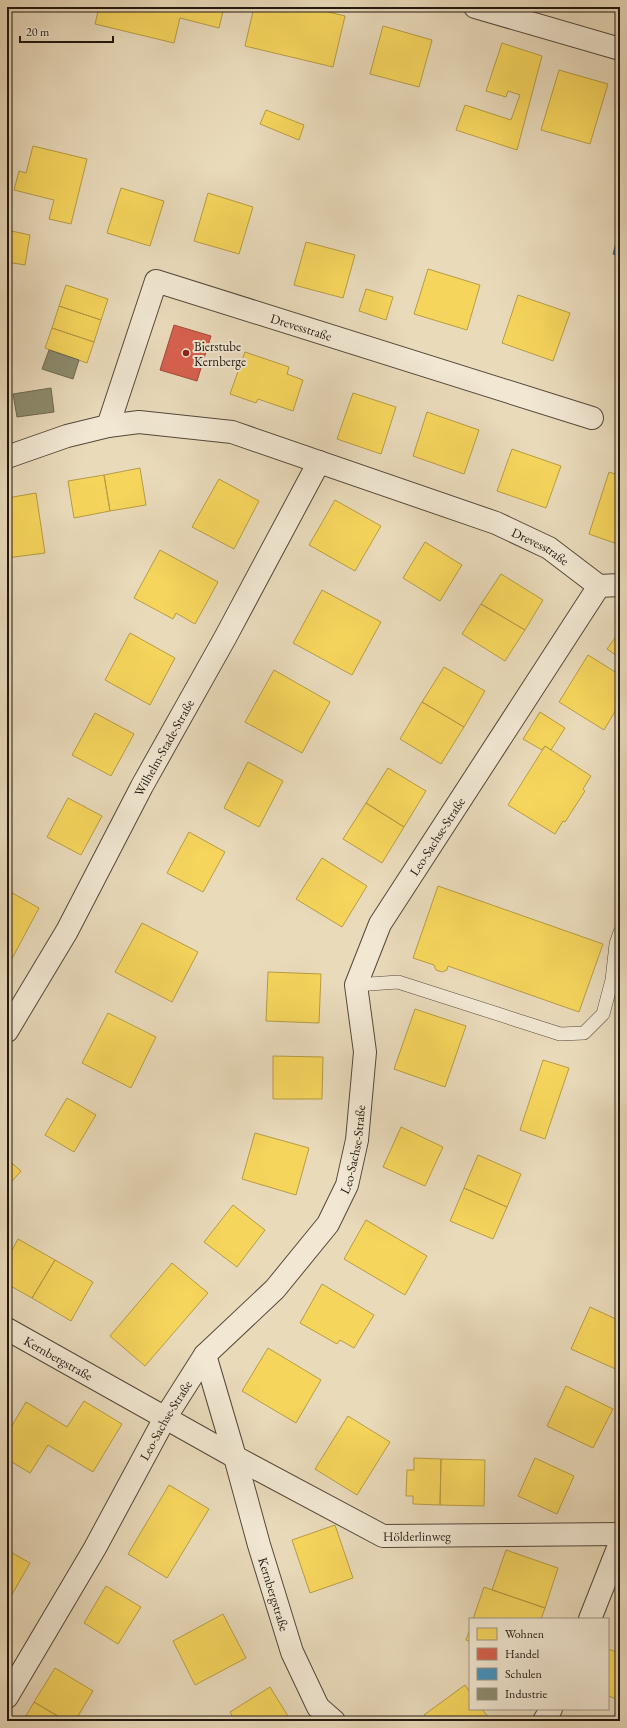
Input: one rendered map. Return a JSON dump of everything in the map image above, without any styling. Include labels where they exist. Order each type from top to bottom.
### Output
[{"type":"street","points":[[475,7],[620,49]]},
{"type":"street","name":"Drevesstraße","points":[[108,426],[156,281],[592,418]]},
{"type":"street","name":"Drevesstraße","points":[[7,457],[67,436],[108,426],[139,422],[232,432],[496,523],[549,548],[610,585]]},
{"type":"street","name":"Wilhelm-Stade-Straße","points":[[7,1031],[67,931],[142,786],[225,638],[319,462]]},
{"type":"street","name":"Leo-Sachse-Straße","points":[[7,1697],[95,1548],[166,1418],[205,1356],[275,1289],[328,1224],[347,1185],[357,1140],[365,1052],[356,985],[380,924],[610,585]]},
{"type":"street","name":"Kernbergstraße","points":[[7,1329],[235,1457]]},
{"type":"street","name":"Kernbergstraße","points":[[205,1356],[259,1545],[292,1652],[318,1707],[334,1721]]},
{"type":"street","name":"Hölderlinweg","points":[[235,1457],[383,1536],[620,1534]]},
{"type":"street","points":[[590,1618],[620,1543]]},
{"type":"street","points":[[544,1721],[550,1710]]},
{"type":"lane","points":[[356,985],[398,982],[560,1034],[584,1033],[603,1014],[612,980],[616,944],[620,932]]},
{"type":"building: Wohnen","points":[[99,7],[224,7],[219,28],[180,18],[174,43],[95,24]]},
{"type":"building: Wohnen","points":[[254,7],[308,7],[345,16],[333,67],[245,46]]},
{"type":"building: Wohnen","points":[[383,26],[432,40],[419,87],[370,74]]},
{"type":"building: Wohnen","points":[[502,43],[542,56],[517,150],[456,130],[465,105],[511,120],[520,95],[508,91],[506,97],[486,91]]},
{"type":"building: Wohnen","points":[[559,70],[608,84],[590,144],[541,130]]},
{"type":"building: Wohnen","points":[[266,110],[304,125],[299,140],[260,124]]},
{"type":"building: Wohnen","points":[[33,146],[87,159],[71,224],[49,219],[54,200],[14,190],[19,171],[26,173]]},
{"type":"building: Wohnen","points":[[121,188],[164,201],[150,246],[107,233]]},
{"type":"building: Wohnen","points":[[208,193],[253,207],[239,254],[194,241]]},
{"type":"building: Wohnen","points":[[7,230],[30,235],[25,265],[7,262]]},
{"type":"building: Wohnen","points":[[306,242],[355,255],[343,298],[294,285]]},
{"type":"building: Wohnen","points":[[428,269],[480,285],[467,330],[414,314]]},
{"type":"building: Wohnen","points":[[66,285],[108,299],[101,320],[59,306]]},
{"type":"building: Wohnen","points":[[366,289],[393,297],[386,320],[359,311]]},
{"type":"building: Wohnen","points":[[518,295],[570,313],[553,361],[502,343]]},
{"type":"building: Wohnen","points":[[59,306],[101,320],[94,342],[52,328]]},
{"type":"building: Wohnen","points":[[52,328],[94,342],[87,363],[45,348]]},
{"type":"building: Wohnen","points":[[245,352],[289,367],[287,374],[303,380],[293,411],[258,399],[256,403],[230,394]]},
{"type":"building: Wohnen","points":[[353,393],[396,407],[381,454],[337,439]]},
{"type":"building: Wohnen","points":[[427,412],[479,430],[464,474],[413,456]]},
{"type":"building: Wohnen","points":[[512,449],[561,466],[546,508],[497,491]]},
{"type":"building: Wohnen","points":[[140,468],[146,505],[110,511],[104,475]]},
{"type":"building: Wohnen","points":[[609,472],[620,476],[620,545],[589,534]]},
{"type":"building: Wohnen","points":[[104,475],[110,511],[74,518],[68,481]]},
{"type":"building: Wohnen","points":[[219,479],[259,501],[234,549],[192,527]]},
{"type":"building: Wohnen","points":[[36,493],[45,553],[7,558],[7,498]]},
{"type":"building: Wohnen","points":[[335,500],[381,526],[355,571],[309,545]]},
{"type":"building: Wohnen","points":[[425,542],[462,565],[440,601],[403,578]]},
{"type":"building: Wohnen","points":[[160,550],[218,582],[195,624],[176,613],[173,619],[134,598]]},
{"type":"building: Wohnen","points":[[501,574],[543,600],[525,630],[481,604]]},
{"type":"building: Wohnen","points":[[322,590],[381,622],[352,675],[293,643]]},
{"type":"building: Wohnen","points":[[481,604],[525,630],[505,661],[462,634]]},
{"type":"building: Wohnen","points":[[620,631],[620,658],[607,649]]},
{"type":"building: Wohnen","points":[[130,633],[175,658],[150,705],[105,680]]},
{"type":"building: Wohnen","points":[[588,655],[620,675],[620,703],[604,730],[559,702]]},
{"type":"building: Wohnen","points":[[444,667],[485,691],[464,727],[422,702]]},
{"type":"building: Wohnen","points":[[274,670],[330,702],[302,753],[245,722]]},
{"type":"building: Wohnen","points":[[422,702],[464,727],[441,764],[400,739]]},
{"type":"building: Wohnen","points":[[540,712],[565,728],[551,750],[545,746],[542,750],[523,739]]},
{"type":"building: Wohnen","points":[[95,713],[134,734],[111,776],[72,755]]},
{"type":"building: Wohnen","points":[[545,746],[591,776],[583,789],[585,791],[565,822],[563,821],[555,834],[508,805]]},
{"type":"building: Wohnen","points":[[248,762],[283,781],[259,827],[224,808]]},
{"type":"building: Wohnen","points":[[388,768],[426,791],[404,827],[366,803]]},
{"type":"building: Wohnen","points":[[68,798],[102,816],[81,855],[47,837]]},
{"type":"building: Wohnen","points":[[366,803],[404,827],[382,863],[343,839]]},
{"type":"building: Wohnen","points":[[189,832],[225,852],[203,892],[167,873]]},
{"type":"building: Wohnen","points":[[322,858],[367,886],[342,927],[296,899]]},
{"type":"building: Wohnen","points":[[438,886],[603,944],[579,1012],[448,966],[447,970],[442,972],[436,970],[434,965],[413,958]]},
{"type":"building: Wohnen","points":[[7,890],[39,908],[7,968]]},
{"type":"building: Wohnen","points":[[142,923],[198,952],[172,1002],[115,972]]},
{"type":"building: Wohnen","points":[[268,972],[321,974],[319,1023],[266,1021]]},
{"type":"building: Wohnen","points":[[415,1009],[466,1026],[445,1087],[394,1069]]},
{"type":"building: Wohnen","points":[[108,1013],[156,1037],[131,1088],[82,1063]]},
{"type":"building: Wohnen","points":[[273,1056],[323,1057],[322,1099],[273,1099]]},
{"type":"building: Wohnen","points":[[543,1060],[569,1068],[545,1139],[520,1130]]},
{"type":"building: Wohnen","points":[[67,1098],[96,1115],[74,1152],[45,1135]]},
{"type":"building: Wohnen","points":[[401,1127],[443,1147],[425,1186],[383,1167]]},
{"type":"building: Wohnen","points":[[255,1133],[309,1148],[296,1195],[242,1179]]},
{"type":"building: Wohnen","points":[[478,1155],[521,1174],[507,1207],[464,1188]]},
{"type":"building: Wohnen","points":[[7,1159],[21,1171],[7,1187]]},
{"type":"building: Wohnen","points":[[464,1188],[507,1207],[493,1239],[450,1221]]},
{"type":"building: Wohnen","points":[[233,1205],[265,1230],[237,1267],[204,1242]]},
{"type":"building: Wohnen","points":[[366,1220],[427,1256],[405,1295],[344,1259]]},
{"type":"building: Wohnen","points":[[18,1239],[55,1260],[32,1298],[7,1284],[7,1259]]},
{"type":"building: Wohnen","points":[[55,1260],[93,1282],[71,1321],[32,1298]]},
{"type":"building: Wohnen","points":[[172,1263],[208,1293],[145,1366],[110,1336]]},
{"type":"building: Wohnen","points":[[322,1284],[374,1315],[354,1348],[340,1340],[337,1344],[300,1323]]},
{"type":"building: Wohnen","points":[[590,1307],[620,1321],[620,1371],[571,1349]]},
{"type":"building: Wohnen","points":[[268,1348],[321,1380],[296,1423],[242,1391]]},
{"type":"building: Wohnen","points":[[566,1386],[613,1409],[593,1448],[547,1426]]},
{"type":"building: Wohnen","points":[[84,1401],[122,1424],[93,1472],[48,1445],[30,1473],[7,1459],[7,1434],[26,1402],[67,1427]]},
{"type":"building: Wohnen","points":[[348,1416],[390,1442],[357,1495],[315,1469]]},
{"type":"building: Wohnen","points":[[414,1458],[441,1459],[440,1505],[413,1504],[413,1496],[406,1496],[407,1470],[414,1470]]},
{"type":"building: Wohnen","points":[[535,1458],[574,1476],[557,1514],[518,1496]]},
{"type":"building: Wohnen","points":[[441,1459],[485,1460],[484,1506],[440,1505]]},
{"type":"building: Wohnen","points":[[169,1485],[209,1509],[167,1578],[128,1554]]},
{"type":"building: Wohnen","points":[[335,1525],[353,1578],[310,1593],[292,1540]]},
{"type":"building: Wohnen","points":[[7,1550],[30,1563],[7,1603]]},
{"type":"building: Wohnen","points":[[506,1550],[558,1568],[545,1608],[492,1590]]},
{"type":"building: Wohnen","points":[[106,1586],[141,1607],[118,1644],[84,1623]]},
{"type":"building: Wohnen","points":[[484,1587],[545,1608],[541,1618],[473,1618]]},
{"type":"building: Wohnen","points":[[223,1614],[246,1658],[195,1685],[173,1641]]},
{"type":"building: Wohnen","points":[[469,1632],[469,1641],[466,1640]]},
{"type":"building: Wohnen","points":[[609,1649],[620,1653],[620,1700],[609,1696]]},
{"type":"building: Wohnen","points":[[55,1668],[93,1691],[75,1721],[66,1721],[34,1702]]},
{"type":"building: Wohnen","points":[[465,1685],[469,1691],[469,1710],[483,1710],[491,1721],[428,1721],[424,1715]]},
{"type":"building: Wohnen","points":[[270,1687],[291,1721],[235,1721],[230,1712]]},
{"type":"building: Wohnen","points":[[34,1702],[66,1721],[23,1721]]},
{"type":"building: Handel","name":"Bierstube Kernberge","points":[[174,325],[211,336],[197,381],[160,370]]},
{"type":"building: Schulen","points":[[620,228],[620,256],[613,254]]},
{"type":"building: Industrie","points":[[49,350],[79,360],[73,379],[42,369]]},
{"type":"building: Industrie","points":[[51,388],[54,412],[17,417],[13,394]]},
{"type":"place","name":"Bierstube Kernberge","points":[[186,353]]}]
